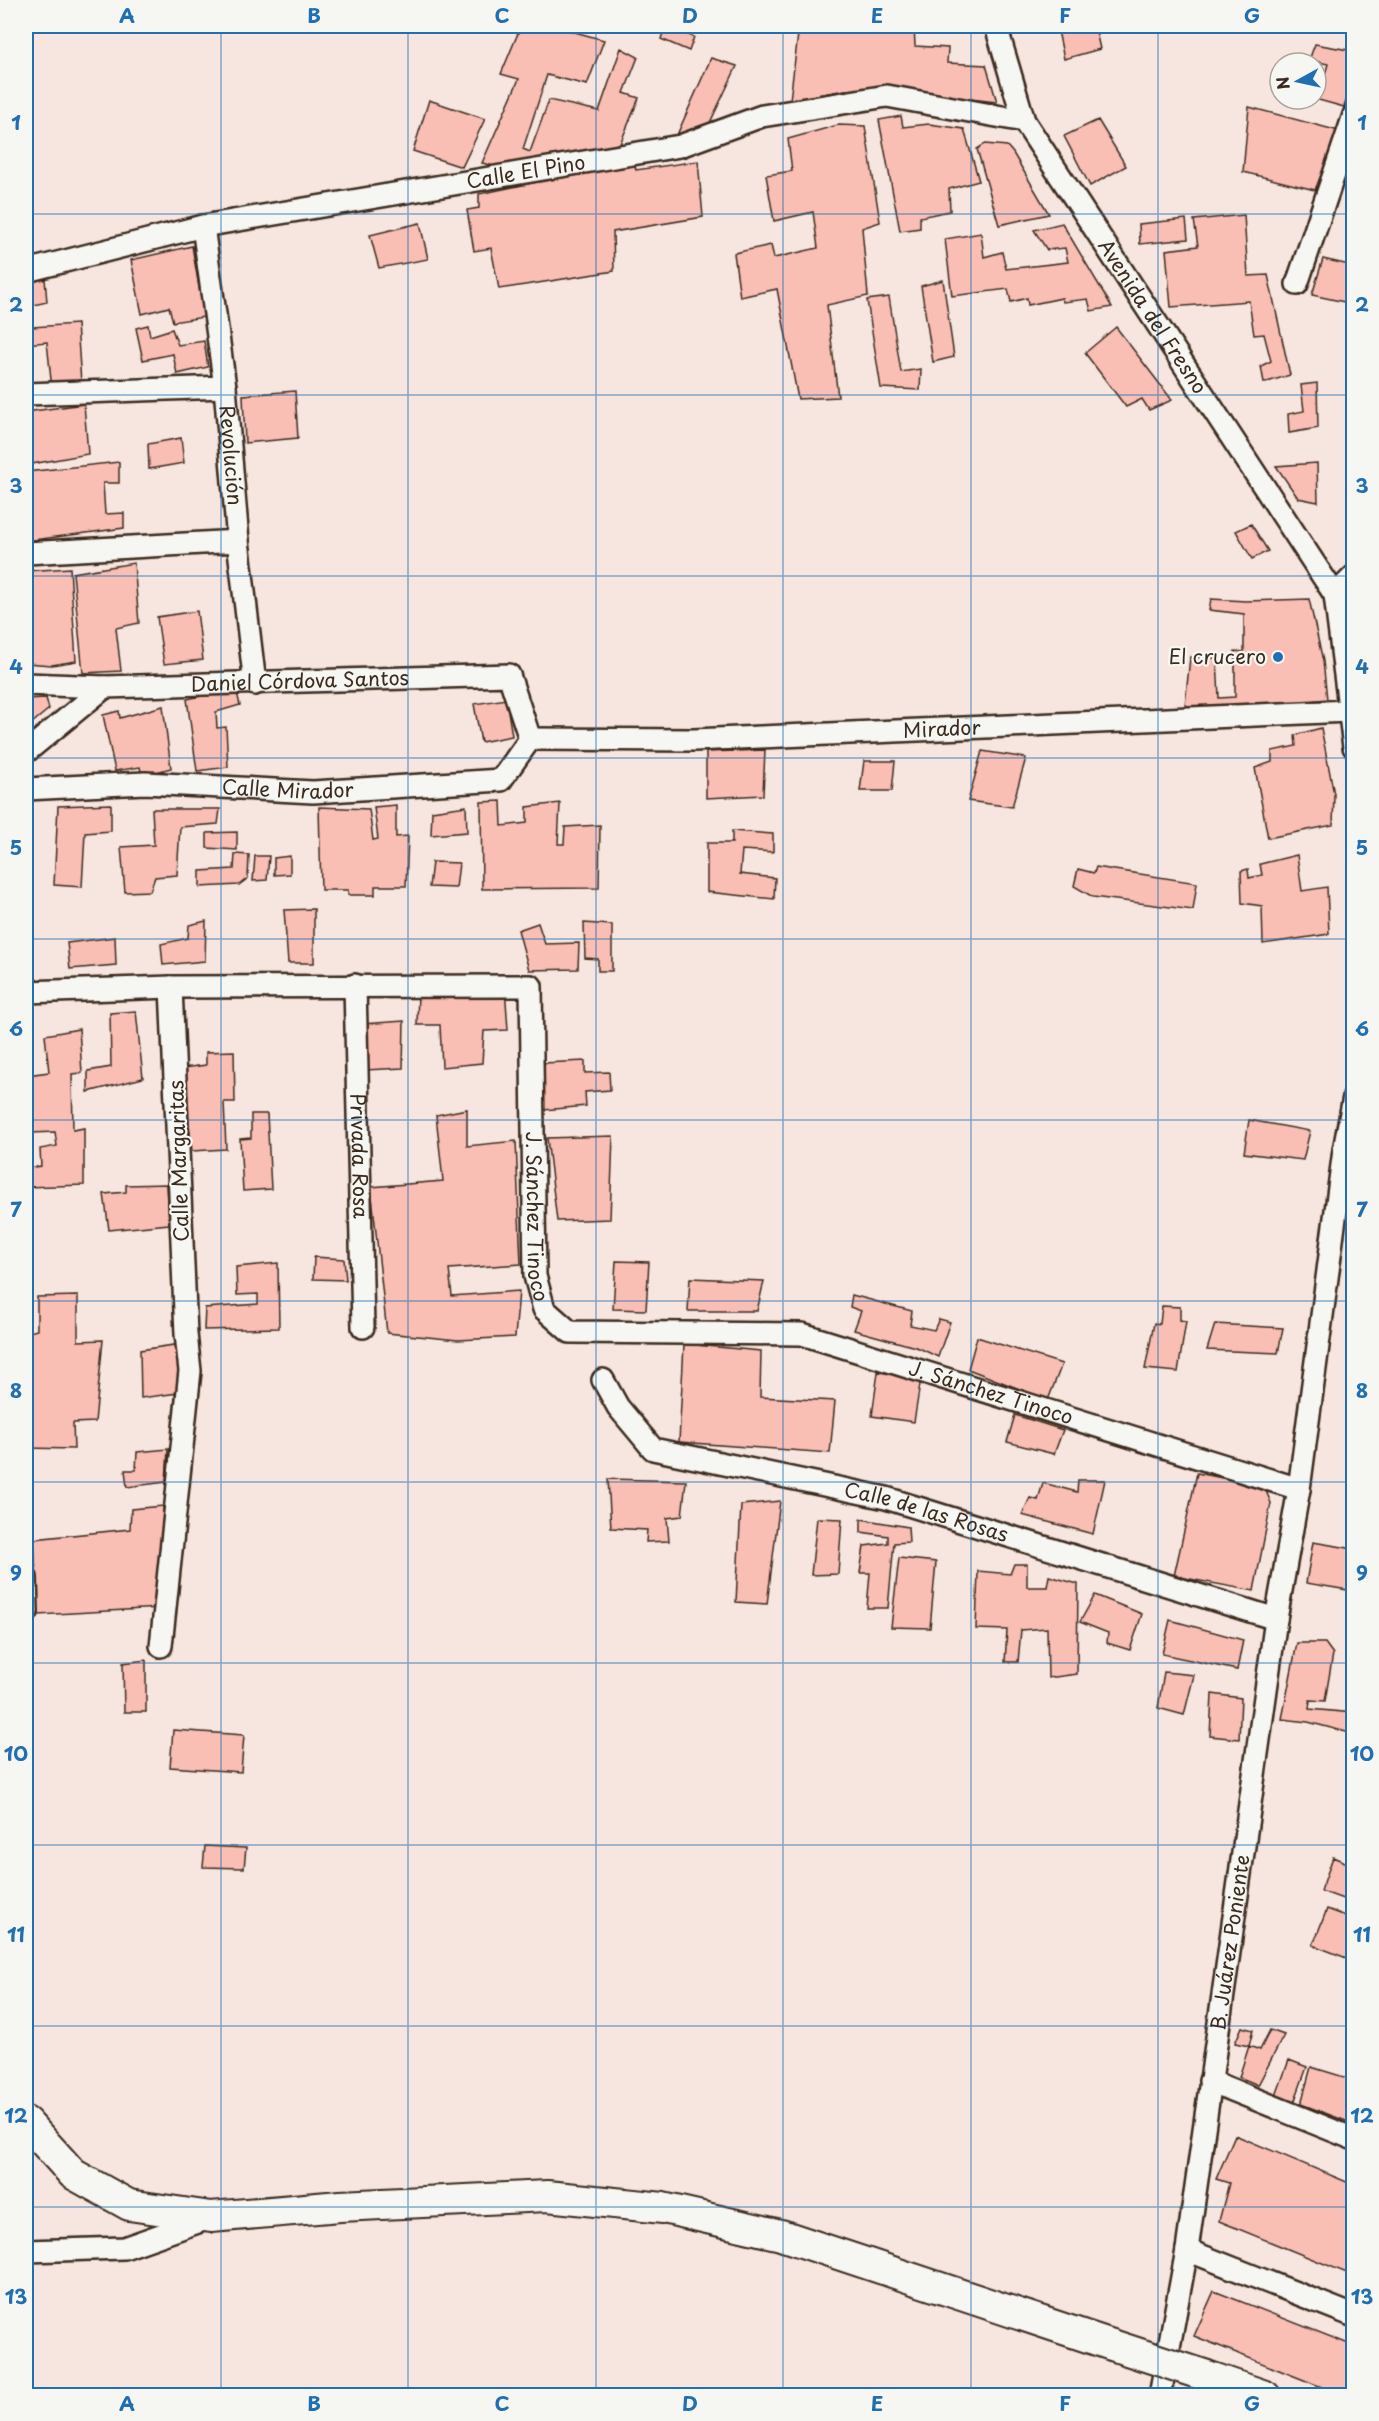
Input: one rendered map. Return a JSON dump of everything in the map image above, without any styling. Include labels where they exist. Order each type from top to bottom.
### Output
[{"type":"main road","points":[[26,2122],[73,2174],[129,2205],[211,2217],[340,2206],[547,2196],[663,2208],[782,2235],[1265,2396]]},
{"type":"street","name":"Avenida del Fresno","points":[[996,26],[1024,121],[1335,595]]},
{"type":"street","name":"Calle El Pino","points":[[26,271],[203,226],[680,146],[762,116],[887,96],[1024,121]]},
{"type":"street","points":[[1297,284],[1353,115]]},
{"type":"street","name":"Revolución","points":[[203,226],[225,387],[238,541],[255,684]]},
{"type":"street","points":[[26,394],[225,387]]},
{"type":"street","points":[[26,552],[238,541]]},
{"type":"street","points":[[1353,576],[1335,595],[1351,710],[1353,747]]},
{"type":"street","name":"Daniel Córdova Santos","points":[[26,684],[105,687],[509,675],[530,739]]},
{"type":"street","points":[[26,752],[105,687]]},
{"type":"street","name":"Mirador","points":[[530,739],[694,740],[1351,710]]},
{"type":"street","name":"Calle Mirador","points":[[26,789],[146,783],[313,792],[501,780],[530,739]]},
{"type":"street","name":"Privada Rosa","points":[[355,985],[363,1327]]},
{"type":"street","name":"J. Sánchez Tinoco","points":[[26,992],[171,987],[531,986],[535,1276],[544,1309],[570,1332],[802,1334],[1299,1489]]},
{"type":"street","name":"Calle Margaritas","points":[[161,1646],[190,1371],[186,1334],[171,987]]},
{"type":"street","name":"B. Juárez Poniente","points":[[1160,2396],[1187,2250],[1276,1619],[1299,1489],[1353,1097]]},
{"type":"street","name":"Calle de las Rosas","points":[[603,1380],[618,1407],[653,1449],[886,1498],[1276,1619]]},
{"type":"street","points":[[26,1578],[27,1612]]},
{"type":"street","points":[[1210,2081],[1353,2139]]},
{"type":"street","points":[[26,2251],[124,2248],[211,2217]]},
{"type":"street","points":[[1187,2250],[1353,2316]]},
{"type":"building","points":[[521,26],[553,26],[604,40],[587,85],[547,75],[523,149],[530,152],[549,100],[599,111],[621,48],[638,57],[624,93],[639,98],[620,144],[501,168],[482,163],[519,79],[501,74]]},
{"type":"building","points":[[665,26],[694,37],[689,51],[661,39]]},
{"type":"building","points":[[799,26],[914,26],[915,46],[948,48],[947,63],[986,65],[997,102],[878,89],[845,90],[790,100]]},
{"type":"building","points":[[1057,26],[1083,26],[1084,30],[1095,27],[1100,49],[1064,59]]},
{"type":"building","points":[[1315,44],[1354,51],[1354,77],[1344,107],[1328,103],[1328,51],[1312,51]]},
{"type":"building","points":[[711,58],[737,66],[705,133],[677,135]]},
{"type":"building","points":[[429,100],[485,119],[462,167],[413,151]]},
{"type":"building","points":[[1249,107],[1339,131],[1315,190],[1243,172]]},
{"type":"building","points":[[901,116],[903,127],[929,124],[964,129],[979,181],[949,189],[950,211],[920,217],[920,228],[900,231],[879,120]]},
{"type":"building","points":[[1098,120],[1126,166],[1090,186],[1064,136]]},
{"type":"building","points":[[838,125],[865,126],[880,222],[862,228],[868,296],[827,305],[838,397],[798,399],[777,289],[740,297],[734,253],[771,245],[774,258],[818,248],[813,212],[774,221],[766,175],[792,171],[788,139]]},
{"type":"building","points":[[1354,131],[1354,173],[1340,170]]},
{"type":"building","points":[[985,144],[1007,146],[1049,214],[999,225],[977,149]]},
{"type":"building","points":[[698,161],[703,217],[613,232],[614,271],[499,289],[491,248],[474,251],[467,210],[479,208],[479,194],[634,162],[636,170]]},
{"type":"building","points":[[1244,215],[1248,276],[1268,275],[1290,375],[1264,383],[1261,366],[1271,361],[1264,334],[1254,335],[1249,301],[1171,307],[1166,250],[1198,246],[1194,220]]},
{"type":"building","points":[[1186,219],[1188,239],[1140,244],[1139,224]]},
{"type":"building","points":[[420,223],[428,259],[379,268],[370,235]]},
{"type":"building","points":[[1062,223],[1112,307],[1091,311],[1088,299],[1063,302],[1062,298],[1028,305],[1027,298],[1011,302],[1008,289],[952,296],[945,239],[981,233],[984,257],[1002,252],[1006,269],[1068,262],[1065,248],[1047,250],[1034,230]]},
{"type":"building","points":[[192,246],[204,317],[173,322],[169,307],[142,314],[131,260]]},
{"type":"building","points":[[1323,259],[1354,266],[1354,304],[1312,295]]},
{"type":"building","points":[[45,279],[47,302],[29,306],[32,327],[77,324],[81,383],[52,389],[47,342],[26,344],[26,283]]},
{"type":"building","points":[[943,280],[954,357],[933,362],[921,286]]},
{"type":"building","points":[[889,297],[901,372],[921,369],[920,390],[881,388],[867,300]]},
{"type":"building","points":[[148,325],[150,336],[172,329],[178,345],[204,341],[208,367],[177,374],[173,354],[143,360],[136,328]]},
{"type":"building","points":[[1116,327],[1172,400],[1149,410],[1142,399],[1126,407],[1085,353]]},
{"type":"building","points":[[1317,383],[1318,428],[1289,433],[1288,414],[1304,411],[1301,385]]},
{"type":"building","points":[[295,391],[298,438],[245,443],[243,395]]},
{"type":"building","points":[[84,404],[88,454],[26,465],[26,412]]},
{"type":"building","points":[[181,438],[184,463],[149,469],[148,444]]},
{"type":"building","points":[[119,462],[119,483],[103,483],[105,514],[124,513],[124,528],[26,541],[26,472]]},
{"type":"building","points":[[1317,463],[1318,502],[1298,498],[1276,466]]},
{"type":"building","points":[[1251,524],[1268,551],[1252,559],[1236,531]]},
{"type":"building","points":[[134,563],[139,623],[116,628],[121,671],[83,673],[73,573]]},
{"type":"building","points":[[70,568],[76,661],[52,665],[26,663],[26,571]]},
{"type":"building","name":"El crucero","points":[[1211,599],[1246,601],[1309,599],[1323,661],[1327,699],[1184,715],[1190,657],[1217,658],[1219,698],[1235,697],[1235,651],[1244,652],[1244,614],[1209,610]]},
{"type":"building","points":[[197,611],[203,660],[164,664],[157,617]]},
{"type":"building","points":[[236,689],[240,705],[216,712],[217,728],[226,727],[228,767],[197,771],[187,699]]},
{"type":"building","points":[[46,698],[49,709],[26,728],[26,699]]},
{"type":"building","points":[[506,699],[512,736],[481,742],[474,704]]},
{"type":"building","points":[[163,706],[171,768],[142,776],[140,767],[115,771],[103,715],[119,711],[120,718]]},
{"type":"building","points":[[1321,728],[1334,794],[1333,825],[1268,838],[1255,768],[1272,762],[1272,751],[1296,746],[1295,735]]},
{"type":"building","points":[[765,750],[763,795],[706,798],[706,752]]},
{"type":"building","points":[[982,751],[1026,758],[1012,807],[968,801]]},
{"type":"building","points":[[864,761],[895,761],[892,791],[860,791]]},
{"type":"building","points":[[501,801],[502,826],[527,823],[527,807],[560,803],[558,844],[564,844],[565,827],[600,825],[599,888],[482,889],[481,802]]},
{"type":"building","points":[[111,804],[111,831],[85,833],[82,887],[54,885],[58,806]]},
{"type":"building","points":[[396,805],[396,837],[408,836],[406,886],[375,886],[375,895],[348,895],[348,890],[321,890],[319,807],[369,809],[373,840],[378,839],[374,807]]},
{"type":"building","points":[[466,806],[467,832],[431,835],[432,811]]},
{"type":"building","points":[[152,809],[220,809],[218,824],[180,827],[177,875],[155,877],[150,891],[125,892],[121,847],[154,845]]},
{"type":"building","points":[[732,831],[773,834],[773,852],[742,850],[740,874],[775,878],[774,899],[707,892],[707,843],[732,843]]},
{"type":"building","points":[[237,832],[237,850],[207,848],[207,833]]},
{"type":"building","points":[[235,854],[249,855],[248,878],[239,885],[200,887],[200,871],[234,869]]},
{"type":"building","points":[[1297,855],[1302,891],[1327,887],[1329,934],[1263,944],[1262,906],[1242,903],[1241,871],[1248,869],[1249,878],[1262,875],[1260,864]]},
{"type":"building","points":[[255,856],[269,856],[267,880],[253,881]]},
{"type":"building","points":[[290,856],[290,874],[274,875],[274,858]]},
{"type":"building","points":[[432,862],[459,863],[456,888],[429,887]]},
{"type":"building","points":[[1096,867],[1197,883],[1193,910],[1093,897],[1074,886],[1078,869],[1094,873]]},
{"type":"building","points":[[314,909],[314,963],[288,963],[284,910]]},
{"type":"building","points":[[206,921],[205,961],[163,965],[161,944],[188,938],[189,925]]},
{"type":"building","points":[[538,923],[545,944],[579,943],[578,969],[529,970],[518,930]]},
{"type":"building","points":[[584,923],[612,925],[612,971],[598,971],[598,959],[585,958]]},
{"type":"building","points":[[115,937],[116,965],[70,969],[67,943]]},
{"type":"building","points":[[505,987],[508,1030],[484,1031],[482,1063],[442,1067],[440,1025],[417,1025],[418,990]]},
{"type":"building","points":[[136,1011],[143,1078],[88,1092],[88,1071],[111,1067],[110,1013]]},
{"type":"building","points":[[404,1021],[403,1068],[365,1070],[362,1024]]},
{"type":"building","points":[[79,1029],[82,1073],[72,1074],[73,1130],[84,1128],[84,1185],[26,1187],[26,1168],[41,1166],[40,1149],[57,1146],[55,1132],[31,1133],[27,1075],[49,1072],[45,1035]]},
{"type":"building","points":[[234,1051],[235,1102],[224,1102],[226,1149],[192,1151],[183,1068],[206,1065],[206,1052]]},
{"type":"building","points":[[585,1061],[585,1073],[609,1072],[610,1090],[585,1092],[586,1106],[544,1110],[543,1063]]},
{"type":"building","points":[[467,1109],[467,1146],[516,1141],[521,1264],[449,1269],[452,1296],[519,1291],[515,1337],[458,1340],[387,1333],[371,1187],[443,1181],[436,1115]]},
{"type":"building","points":[[251,1114],[267,1114],[271,1189],[243,1191],[240,1139],[251,1138]]},
{"type":"building","points":[[1249,1120],[1310,1131],[1303,1160],[1244,1153]]},
{"type":"building","points":[[613,1136],[610,1219],[557,1221],[547,1138]]},
{"type":"building","points":[[167,1184],[169,1224],[109,1230],[104,1194],[126,1192],[126,1185]]},
{"type":"building","points":[[314,1257],[344,1259],[346,1280],[313,1279]]},
{"type":"building","points":[[616,1261],[649,1262],[646,1310],[613,1309]]},
{"type":"building","points":[[278,1263],[279,1328],[204,1330],[205,1308],[258,1304],[258,1294],[237,1295],[236,1267]]},
{"type":"building","points":[[690,1278],[764,1281],[757,1311],[688,1311]]},
{"type":"building","points":[[852,1295],[912,1311],[910,1325],[934,1330],[939,1319],[950,1322],[938,1357],[919,1348],[854,1330],[861,1311],[850,1307]]},
{"type":"building","points":[[78,1296],[78,1341],[103,1340],[95,1422],[73,1423],[74,1449],[26,1448],[26,1333],[37,1330],[37,1297]]},
{"type":"building","points":[[1162,1306],[1180,1307],[1180,1320],[1186,1321],[1178,1372],[1145,1369],[1154,1323],[1160,1324]]},
{"type":"building","points":[[1215,1324],[1283,1328],[1278,1353],[1207,1350]]},
{"type":"building","points":[[977,1337],[1062,1364],[1048,1400],[968,1369]]},
{"type":"building","points":[[181,1344],[178,1393],[141,1398],[140,1350]]},
{"type":"building","points":[[684,1344],[761,1351],[760,1397],[835,1401],[830,1453],[679,1442]]},
{"type":"building","points":[[878,1372],[921,1378],[914,1422],[872,1416]]},
{"type":"building","points":[[1015,1415],[1063,1430],[1054,1454],[1007,1442]]},
{"type":"building","points":[[168,1449],[166,1482],[127,1487],[125,1470],[136,1470],[137,1452]]},
{"type":"building","points":[[1197,1473],[1264,1486],[1271,1503],[1254,1591],[1174,1576]]},
{"type":"building","points":[[608,1479],[686,1481],[682,1516],[667,1518],[669,1541],[646,1542],[647,1530],[611,1528]]},
{"type":"building","points":[[1078,1480],[1105,1480],[1093,1534],[1022,1515],[1030,1498],[1038,1500],[1043,1483],[1077,1492]]},
{"type":"building","points":[[780,1501],[767,1604],[736,1602],[741,1505]]},
{"type":"building","points":[[163,1506],[164,1543],[160,1608],[38,1615],[34,1539],[130,1529],[131,1509]]},
{"type":"building","points":[[817,1518],[842,1519],[838,1574],[811,1575]]},
{"type":"building","points":[[861,1519],[908,1527],[909,1542],[894,1543],[888,1608],[867,1608],[870,1573],[860,1573],[864,1546],[888,1543],[888,1536],[861,1532]]},
{"type":"building","points":[[1313,1542],[1354,1549],[1354,1591],[1306,1583]]},
{"type":"building","points":[[899,1558],[936,1562],[930,1628],[891,1627]]},
{"type":"building","points":[[1014,1564],[1027,1564],[1027,1587],[1047,1587],[1049,1576],[1078,1584],[1077,1674],[1048,1678],[1047,1628],[1021,1630],[1018,1662],[1005,1662],[1007,1630],[976,1629],[978,1571],[1010,1574]]},
{"type":"building","points":[[1095,1595],[1142,1614],[1130,1650],[1107,1643],[1108,1633],[1080,1622]]},
{"type":"building","points":[[1170,1620],[1243,1640],[1237,1670],[1162,1654]]},
{"type":"building","points":[[1297,1643],[1325,1643],[1333,1654],[1325,1701],[1310,1700],[1309,1709],[1354,1713],[1354,1734],[1308,1722],[1282,1719]]},
{"type":"building","points":[[146,1660],[146,1712],[124,1712],[123,1663]]},
{"type":"building","points":[[1164,1672],[1194,1675],[1184,1715],[1158,1708]]},
{"type":"building","points":[[1212,1694],[1241,1698],[1239,1739],[1210,1736]]},
{"type":"building","points":[[173,1730],[244,1735],[241,1772],[170,1767]]},
{"type":"building","points":[[205,1846],[246,1848],[244,1868],[203,1867]]},
{"type":"building","points":[[1333,1857],[1354,1866],[1354,1903],[1321,1891]]},
{"type":"building","points":[[1327,1909],[1354,1919],[1354,1961],[1313,1945]]},
{"type":"building","points":[[1242,2027],[1253,2030],[1249,2046],[1235,2043]]},
{"type":"building","points":[[1270,2030],[1284,2035],[1258,2085],[1239,2077],[1249,2046],[1260,2050]]},
{"type":"building","points":[[1289,2060],[1307,2067],[1291,2111],[1273,2104]]},
{"type":"building","points":[[1311,2067],[1354,2080],[1354,2124],[1301,2104]]},
{"type":"building","points":[[1235,2135],[1354,2185],[1354,2276],[1219,2221],[1229,2183],[1216,2179]]},
{"type":"building","points":[[1214,2291],[1354,2346],[1354,2396],[1344,2396],[1194,2336]]},
{"type":"place","name":"El crucero","points":[[1278,657]]}]
